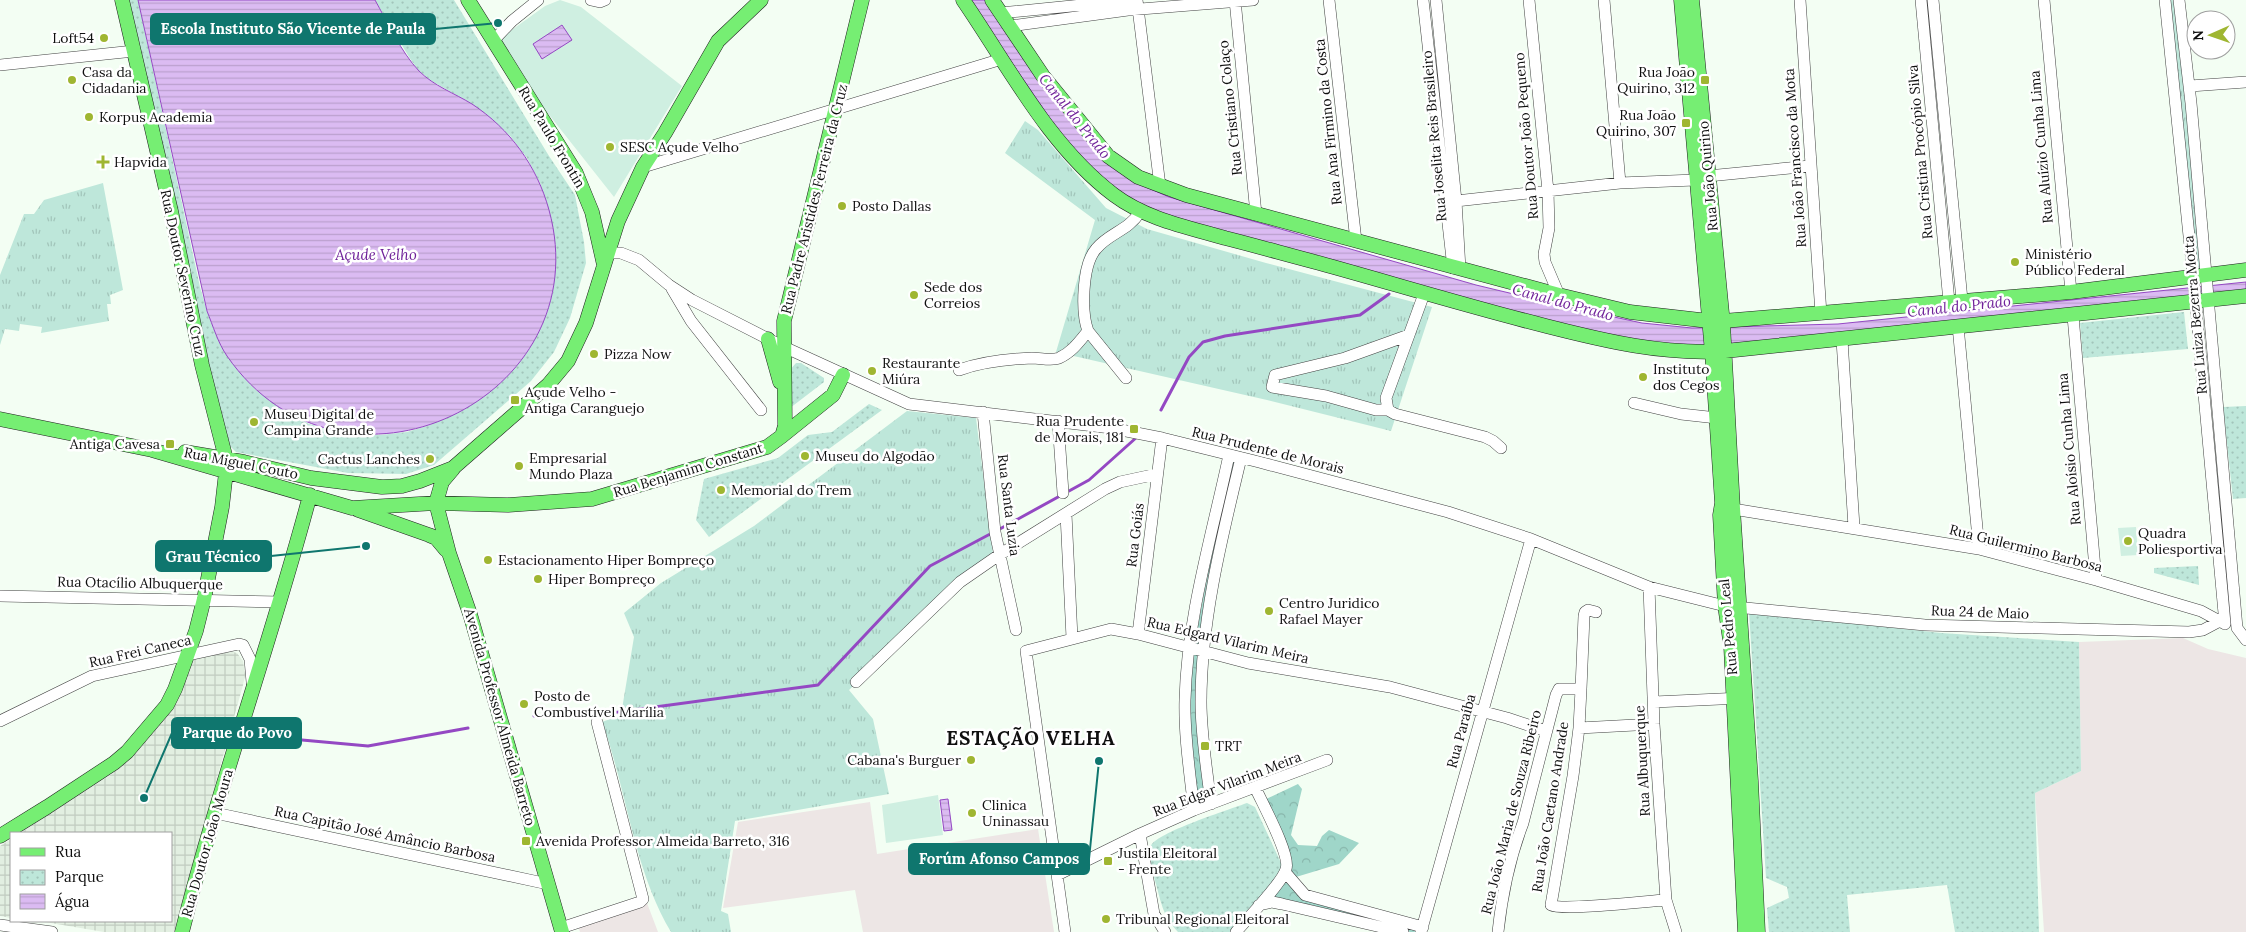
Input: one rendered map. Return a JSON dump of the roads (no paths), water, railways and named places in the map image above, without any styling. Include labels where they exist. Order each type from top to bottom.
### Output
[{"type":"main road","name":"Rua Doutor Severino Cruz","points":[[122,0],[171,211],[202,365],[225,465]]},
{"type":"main road","name":"Rua Paulo Frontin","points":[[468,0],[576,173],[592,212],[606,259]]},
{"type":"main road","points":[[606,259],[625,203],[643,167],[665,133],[718,41],[761,0]]},
{"type":"main road","name":"Rua Padre Aristides Ferreira da Cruz","points":[[785,400],[784,321],[862,0]]},
{"type":"main road","points":[[963,0],[1039,113],[1088,174],[1140,212],[1424,294],[1626,346],[1682,352],[1718,350],[1842,340],[1958,326],[2073,316],[2202,299],[2246,296]]},
{"type":"main road","points":[[992,0],[1043,76],[1108,156],[1138,177],[1160,186],[1256,214],[1559,295],[1630,312],[1716,323],[2200,280],[2246,270]]},
{"type":"main road","name":"Rua João Quirino","points":[[1681,0],[1716,323]]},
{"type":"main road","name":"Rua João Quirino","points":[[1692,0],[1701,178]]},
{"type":"main road","name":"Rua Miguel Couto","points":[[0,418],[225,465],[382,487],[402,486],[424,480],[453,468],[548,385],[568,361],[586,322],[606,259]]},
{"type":"main road","name":"Rua Pedro Leal","points":[[1716,323],[1740,607],[1745,932]]},
{"type":"main road","points":[[768,338],[785,400],[786,416],[782,436]]},
{"type":"main road","name":"Rua Pedro Leal","points":[[1718,350],[1717,418],[1726,606],[1740,698],[1758,932]]},
{"type":"main road","name":"Rua Benjamim Constant","points":[[436,503],[508,505],[592,499],[759,450],[776,442],[832,395],[843,375]]},
{"type":"main road","name":"Rua Miguel Couto","points":[[0,412],[170,449],[225,465],[352,508],[436,503]]},
{"type":"main road","points":[[0,836],[80,786],[127,752],[167,706],[188,654],[204,599],[222,507],[225,465]]},
{"type":"main road","points":[[436,503],[442,482],[453,468]]},
{"type":"main road","name":"Rua Doutor João Moura","points":[[182,932],[215,813],[280,602],[310,495]]},
{"type":"main road","name":"Avenida Professor Almeida Barreto","points":[[436,503],[449,553],[470,614],[562,930]]},
{"type":"main road","points":[[352,508],[436,538],[449,553]]},
{"type":"street","points":[[493,41],[512,21],[538,0]]},
{"type":"street","points":[[590,0],[600,2],[605,0]]},
{"type":"street","points":[[1000,12],[1046,4],[1253,0]]},
{"type":"street","name":"Rua Ana Firmino da Costa","points":[[1329,0],[1356,241]]},
{"type":"street","name":"Rua Joselita Reis Brasileiro","points":[[1423,0],[1457,268]]},
{"type":"street","name":"Rua Joselita Reis Brasileiro","points":[[1436,0],[1456,201],[1457,268]]},
{"type":"street","name":"Rua Doutor João Pequeno","points":[[1529,0],[1548,191],[1549,228],[1544,254],[1545,262],[1559,295]]},
{"type":"street","points":[[1604,0],[1620,183]]},
{"type":"street","name":"Rua João Francisco da Mota","points":[[1800,0],[1821,314]]},
{"type":"street","name":"Rua Cristina Procópio Silva","points":[[1921,0],[1934,77]]},
{"type":"street","name":"Rua Cristina Procópio Silva","points":[[1932,0],[1934,77],[1955,301]]},
{"type":"street","name":"Rua Aluízio Cunha Lima","points":[[2044,0],[2071,292]]},
{"type":"street","name":"Rua Luiza Bezerra Motta","points":[[2164,0],[2202,299],[2221,520],[2221,623]]},
{"type":"street","name":"Rua Luiza Bezerra Motta","points":[[2179,0],[2189,80],[2200,280]]},
{"type":"street","name":"Rua Cristiano Colaço","points":[[1235,1],[1256,214]]},
{"type":"street","points":[[1010,26],[1137,3]]},
{"type":"street","points":[[1137,3],[1160,186]]},
{"type":"street","points":[[1046,4],[1049,20]]},
{"type":"street","points":[[0,65],[134,51]]},
{"type":"street","points":[[643,167],[1002,59]]},
{"type":"street","points":[[2173,77],[2189,80],[2246,82]]},
{"type":"street","points":[[1456,201],[1620,183],[1701,178],[1810,166]]},
{"type":"street","points":[[1126,378],[1088,331],[1084,322],[1084,285],[1089,262],[1095,249],[1106,239],[1133,223],[1140,212]]},
{"type":"street","points":[[606,259],[621,253],[639,260],[669,285],[691,321],[760,410]]},
{"type":"street","name":"Rua Prudente de Morais","points":[[669,285],[692,300],[784,347],[908,404],[1058,421],[1162,438],[1448,512],[1530,539],[1649,587],[1726,606],[1740,607]]},
{"type":"street","points":[[1388,410],[1386,398],[1424,294]]},
{"type":"street","name":"Rua Aloísio Cunha Lima","points":[[2073,316],[2096,580]]},
{"type":"street","points":[[1958,326],[1979,549]]},
{"type":"street","points":[[959,370],[970,366],[1003,361],[1033,358],[1058,359],[1073,350],[1088,331]]},
{"type":"street","points":[[1409,335],[1345,358],[1275,375],[1272,387],[1300,390],[1376,410],[1388,410],[1395,414],[1484,437],[1493,441],[1501,448]]},
{"type":"street","points":[[1842,340],[1854,527]]},
{"type":"street","points":[[1634,403],[1682,414],[1717,418]]},
{"type":"street","name":"Rua Santa Luzia","points":[[983,412],[995,532],[1016,630]]},
{"type":"street","points":[[1058,421],[1062,493]]},
{"type":"street","name":"Rua Goiás","points":[[1138,634],[1162,438]]},
{"type":"street","points":[[1194,810],[1186,732],[1185,699],[1189,647],[1229,455]]},
{"type":"street","points":[[1211,804],[1202,730],[1201,702],[1204,651],[1218,567],[1242,458]]},
{"type":"street","points":[[856,682],[960,582],[998,549],[1066,514],[1104,489],[1120,482],[1157,474]]},
{"type":"street","name":"Rua Guilermino Barbosa","points":[[1733,509],[1854,527],[1979,549],[2096,580],[2201,611],[2221,623],[2242,629]]},
{"type":"street","points":[[1066,514],[1072,638]]},
{"type":"street","name":"Rua Luiza Bezerra Motta","points":[[2221,520],[2242,629]]},
{"type":"street","name":"Rua Paraíba","points":[[1422,930],[1530,539]]},
{"type":"street","name":"Rua Albuquerque","points":[[1649,587],[1654,724],[1666,900],[1676,932]]},
{"type":"street","name":"Rua Otacílio Albuquerque","points":[[0,596],[280,602]]},
{"type":"street","name":"Rua 24 de Maio","points":[[1740,607],[1900,624],[2027,629],[2189,632],[2203,630],[2221,623]]},
{"type":"street","name":"Rua João Caetano Andrade","points":[[1596,612],[1588,610],[1584,616],[1579,728],[1551,905],[1558,908],[1666,900]]},
{"type":"street","points":[[2242,629],[2246,640]]},
{"type":"street","name":"Rua Edgard Vilarim Meira","points":[[1057,875],[1026,651],[1072,638],[1112,630],[1138,634],[1269,667],[1390,687],[1482,711],[1546,732]]},
{"type":"street","name":"Rua Frei Caneca","points":[[0,721],[92,676],[188,654],[243,645],[252,666],[250,695]]},
{"type":"street","name":"Rua João Maria de Souza Ribeiro","points":[[1498,932],[1504,893],[1555,699],[1560,688],[1581,689]]},
{"type":"street","points":[[1654,702],[1740,698]]},
{"type":"street","points":[[562,930],[640,902],[643,899],[597,722]]},
{"type":"street","points":[[1579,728],[1654,724]]},
{"type":"street","name":"Rua Edgar Vilarim Meira","points":[[1057,875],[1194,810],[1306,770],[1327,760]]},
{"type":"street","points":[[1236,932],[1285,872],[1287,857],[1255,787]]},
{"type":"street","name":"Rua Capitão José Amâncio Barbosa","points":[[215,813],[548,884]]},
{"type":"street","points":[[1140,834],[1154,914],[1165,932]]},
{"type":"street","points":[[1285,872],[1299,890],[1311,898],[1422,930]]},
{"type":"street","points":[[1057,875],[1066,932]]},
{"type":"street","points":[[1259,904],[1272,902],[1403,932]]},
{"type":"street","points":[[0,925],[52,932]]},
{"type":"water","name":"Açude Velho","points":[[138,0],[375,0],[401,46],[419,71],[431,81],[486,114],[510,137],[529,164],[544,194],[549,210],[555,277],[537,336],[501,383],[451,416],[394,433],[334,430],[276,405],[227,356],[218,340],[207,311]]},
{"type":"water","name":"Canal do Prado","points":[[969,0],[986,0],[1139,184],[1169,197],[1476,285],[1572,308],[1642,323],[1692,328],[1838,324],[2246,282],[2246,294],[1687,348],[1643,344],[1440,295],[1137,206],[1100,179],[1060,133]]},
{"type":"water","points":[[562,25],[572,40],[542,59],[533,44]]},
{"type":"water","points":[[948,799],[952,830],[944,831],[940,800]]},
{"type":"waterway","points":[[1161,410],[1189,357],[1203,342],[1225,336],[1360,315],[1389,294]]},
{"type":"waterway","points":[[998,530],[1089,480],[1137,437]]},
{"type":"waterway","points":[[534,716],[618,712],[818,685],[930,566],[992,533]]},
{"type":"waterway","points":[[255,742],[280,738],[368,746],[468,728]]},
{"type":"place","name":"Escola Instituto São Vicente de Paula","points":[[498,23]]},
{"type":"place","name":"Loft54","points":[[104,38]]},
{"type":"place","name":"Casa da Cidadania","points":[[72,80]]},
{"type":"place","name":"Rua João Quirino, 312","points":[[1705,80]]},
{"type":"place","name":"Korpus Academia","points":[[89,117]]},
{"type":"place","name":"Rua João Quirino, 307","points":[[1686,123]]},
{"type":"place","name":"SESC Açude Velho","points":[[610,147]]},
{"type":"place","name":"Hapvida","points":[[103,162]]},
{"type":"place","name":"Posto Dallas","points":[[842,206]]},
{"type":"place","name":"Ministério Público Federal","points":[[2015,262]]},
{"type":"place","name":"Sede dos Correios","points":[[914,295]]},
{"type":"place","name":"Pizza Now","points":[[594,354]]},
{"type":"place","name":"Restaurante Miúra","points":[[872,371]]},
{"type":"place","name":"Instituto dos Cegos","points":[[1643,377]]},
{"type":"place","name":"Açude Velho - Antiga Caranguejo","points":[[515,400]]},
{"type":"place","name":"Museu Digital de Campina Grande","points":[[254,422]]},
{"type":"place","name":"Rua Prudente de Morais, 181","points":[[1134,429]]},
{"type":"place","name":"Antiga Cavesa","points":[[170,444]]},
{"type":"place","name":"Museu do Algodão","points":[[805,456]]},
{"type":"place","name":"Cactus Lanches","points":[[430,459]]},
{"type":"place","name":"Empresarial Mundo Plaza","points":[[519,466]]},
{"type":"place","name":"Memorial do Trem","points":[[721,490]]},
{"type":"place","name":"Quadra Poliesportiva","points":[[2128,541]]},
{"type":"place","name":"Grau Técnico","points":[[366,546]]},
{"type":"place","name":"Estacionamento Hiper Bompreço","points":[[488,560]]},
{"type":"place","name":"Hiper Bompreço","points":[[538,579]]},
{"type":"place","name":"Centro Juridico Rafael Mayer","points":[[1269,611]]},
{"type":"place","name":"Posto de Combustível Marília","points":[[524,704]]},
{"type":"place","name":"TRT","points":[[1205,746]]},
{"type":"place","name":"Cabana's Burguer","points":[[971,760]]},
{"type":"place","name":"Forúm Afonso Campos","points":[[1099,761]]},
{"type":"place","name":"Parque do Povo","points":[[144,798]]},
{"type":"place","name":"Clinica Uninassau","points":[[972,813]]},
{"type":"place","name":"Avenida Professor Almeida Barreto, 316","points":[[526,841]]},
{"type":"place","name":"Justila Eleitoral - Frente","points":[[1108,861]]},
{"type":"place","name":"Tribunal Regional Eleitoral","points":[[1106,919]]},
{"type":"district","name":"ESTAÇÃO VELHA","points":[[1031,738]]}]
